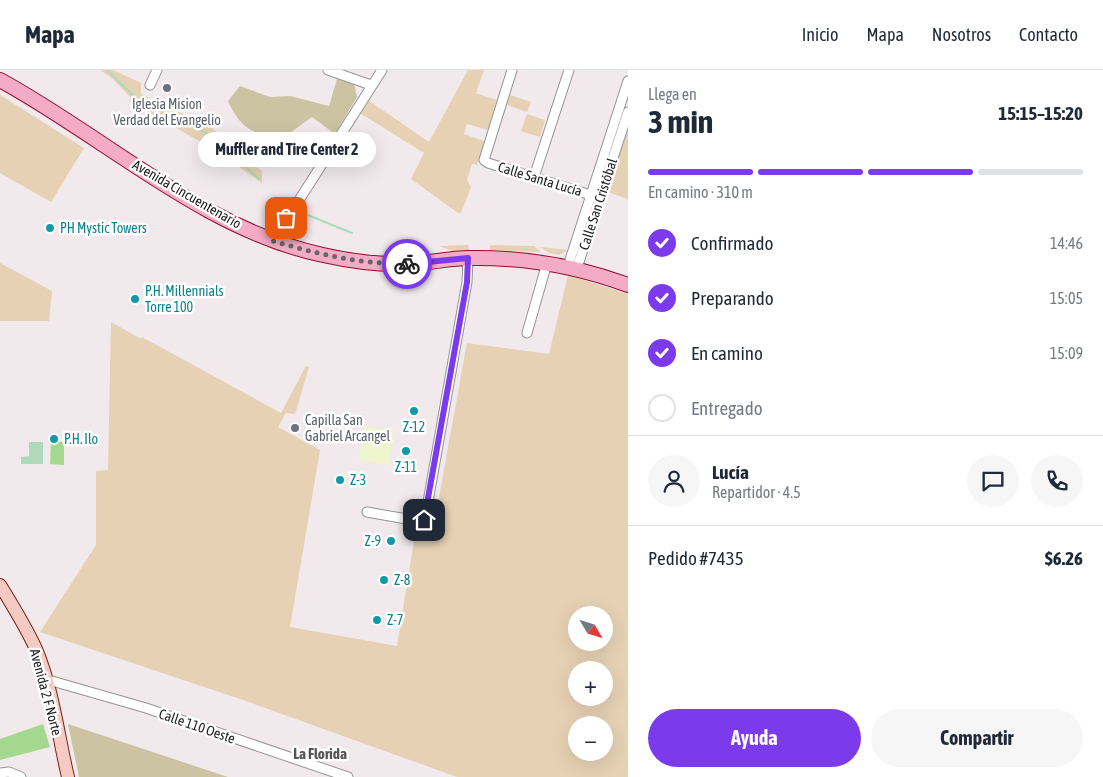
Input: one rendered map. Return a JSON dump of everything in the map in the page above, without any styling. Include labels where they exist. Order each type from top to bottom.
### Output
[{"type":"main road","points":[[1,70],[132,156],[147,172]]},
{"type":"main road","name":"Avenida Cincuentenario","points":[[0,80],[203,206],[273,241],[322,255],[364,262],[406,264],[468,258],[523,259],[572,267],[628,285]]},
{"type":"main road","points":[[0,89],[126,166],[147,172]]},
{"type":"street","points":[[150,85],[157,70]]},
{"type":"street","points":[[328,70],[372,85]]},
{"type":"street","points":[[273,241],[382,70]]},
{"type":"street","name":"Calle Santa Lucía","points":[[512,70],[484,160],[488,163],[595,196]]},
{"type":"street","points":[[534,177],[569,70]]},
{"type":"street","name":"Calle San Cristóbal","points":[[572,267],[595,196],[628,81]]},
{"type":"street","name":"Calle San Cristóbal","points":[[595,196],[628,112]]},
{"type":"street","points":[[367,512],[418,521],[424,520],[467,282],[468,258]]},
{"type":"street","points":[[527,333],[548,263]]},
{"type":"street","name":"Avenida 2 F Norte","points":[[0,585],[19,615],[36,650],[46,679],[68,777]]},
{"type":"street","name":"Calle 110 Oeste","points":[[46,679],[146,708],[348,777]]},
{"type":"street","points":[[0,773],[9,772],[21,777]]},
{"type":"shaded area","points":[[100,70],[113,70],[141,83],[141,94],[211,127],[241,156],[262,171],[262,183],[213,149],[129,101],[131,98],[113,79]]},
{"type":"shaded area","points":[[468,70],[484,70],[476,93],[497,100],[488,130],[467,124],[464,134],[484,141],[477,165],[472,164],[467,180],[471,187],[461,213],[458,213],[411,179],[424,153],[360,113],[368,100],[429,142]]},
{"type":"shaded area","points":[[337,79],[354,84],[357,97],[335,134],[312,117],[280,140],[270,137],[254,132],[242,123],[237,118],[228,101],[240,86],[270,97],[290,96],[329,106]]},
{"type":"shaded area","points":[[0,95],[84,148],[51,202],[0,173]]},
{"type":"shaded area","points":[[510,95],[531,102],[527,112],[507,105]]},
{"type":"shaded area","points":[[527,114],[545,120],[540,137],[521,131]]},
{"type":"shaded area","points":[[628,121],[628,199],[605,191]]},
{"type":"shaded area","points":[[468,245],[469,251],[453,251],[439,246]]},
{"type":"shaded area","points":[[490,245],[534,246],[541,252],[490,250]]},
{"type":"shaded area","points":[[540,247],[568,250],[559,255],[549,253]]},
{"type":"shaded area","points":[[0,263],[52,291],[49,321],[0,321]]},
{"type":"shaded area","points":[[568,275],[628,294],[628,777],[457,777],[246,701],[40,632],[96,545],[96,471],[108,470],[111,322],[281,413],[306,366],[309,367],[295,414],[286,413],[278,427],[320,450],[290,627],[397,646],[416,528],[433,530],[467,343],[549,354]]},
{"type":"shaded area","points":[[364,426],[394,431],[388,465],[359,460]]},
{"type":"shaded area","points":[[29,442],[43,442],[43,464],[21,464],[21,457],[29,456]]},
{"type":"shaded area","points":[[68,724],[228,777],[79,777]]},
{"type":"green space","points":[[51,442],[64,442],[64,465],[50,464]]},
{"type":"green space","points":[[43,724],[50,747],[0,760],[0,739]]},
{"type":"waterway","points":[[107,70],[136,98],[206,133],[259,179]]},
{"type":"waterway","points":[[298,211],[352,233]]},
{"type":"way so far","points":[[286,218],[273,241],[322,255],[364,262],[407,264]]},
{"type":"place","name":"Iglesia Mision Verdad del Evangelio","points":[[167,88]]},
{"type":"place","name":"Muffler and Tire Center 2","points":[[286,218]]},
{"type":"place","name":"PH Mystic Towers","points":[[50,228]]},
{"type":"place","name":"P.H. Millennials Torre 100","points":[[135,299]]},
{"type":"place","name":"Z-12","points":[[414,411]]},
{"type":"place","name":"Capilla San Gabriel Arcangel","points":[[295,428]]},
{"type":"place","name":"P.H. Ilo","points":[[54,439]]},
{"type":"place","name":"Z-11","points":[[406,451]]},
{"type":"place","name":"Z-3","points":[[340,480]]},
{"type":"place","name":"Z-9","points":[[391,541]]},
{"type":"place","name":"Z-8","points":[[384,580]]},
{"type":"place","name":"Z-7","points":[[377,620]]},
{"type":"district","name":"La Florida","points":[[320,753]]},
{"type":"route","points":[[407,264],[468,258],[467,282],[424,520]]}]
